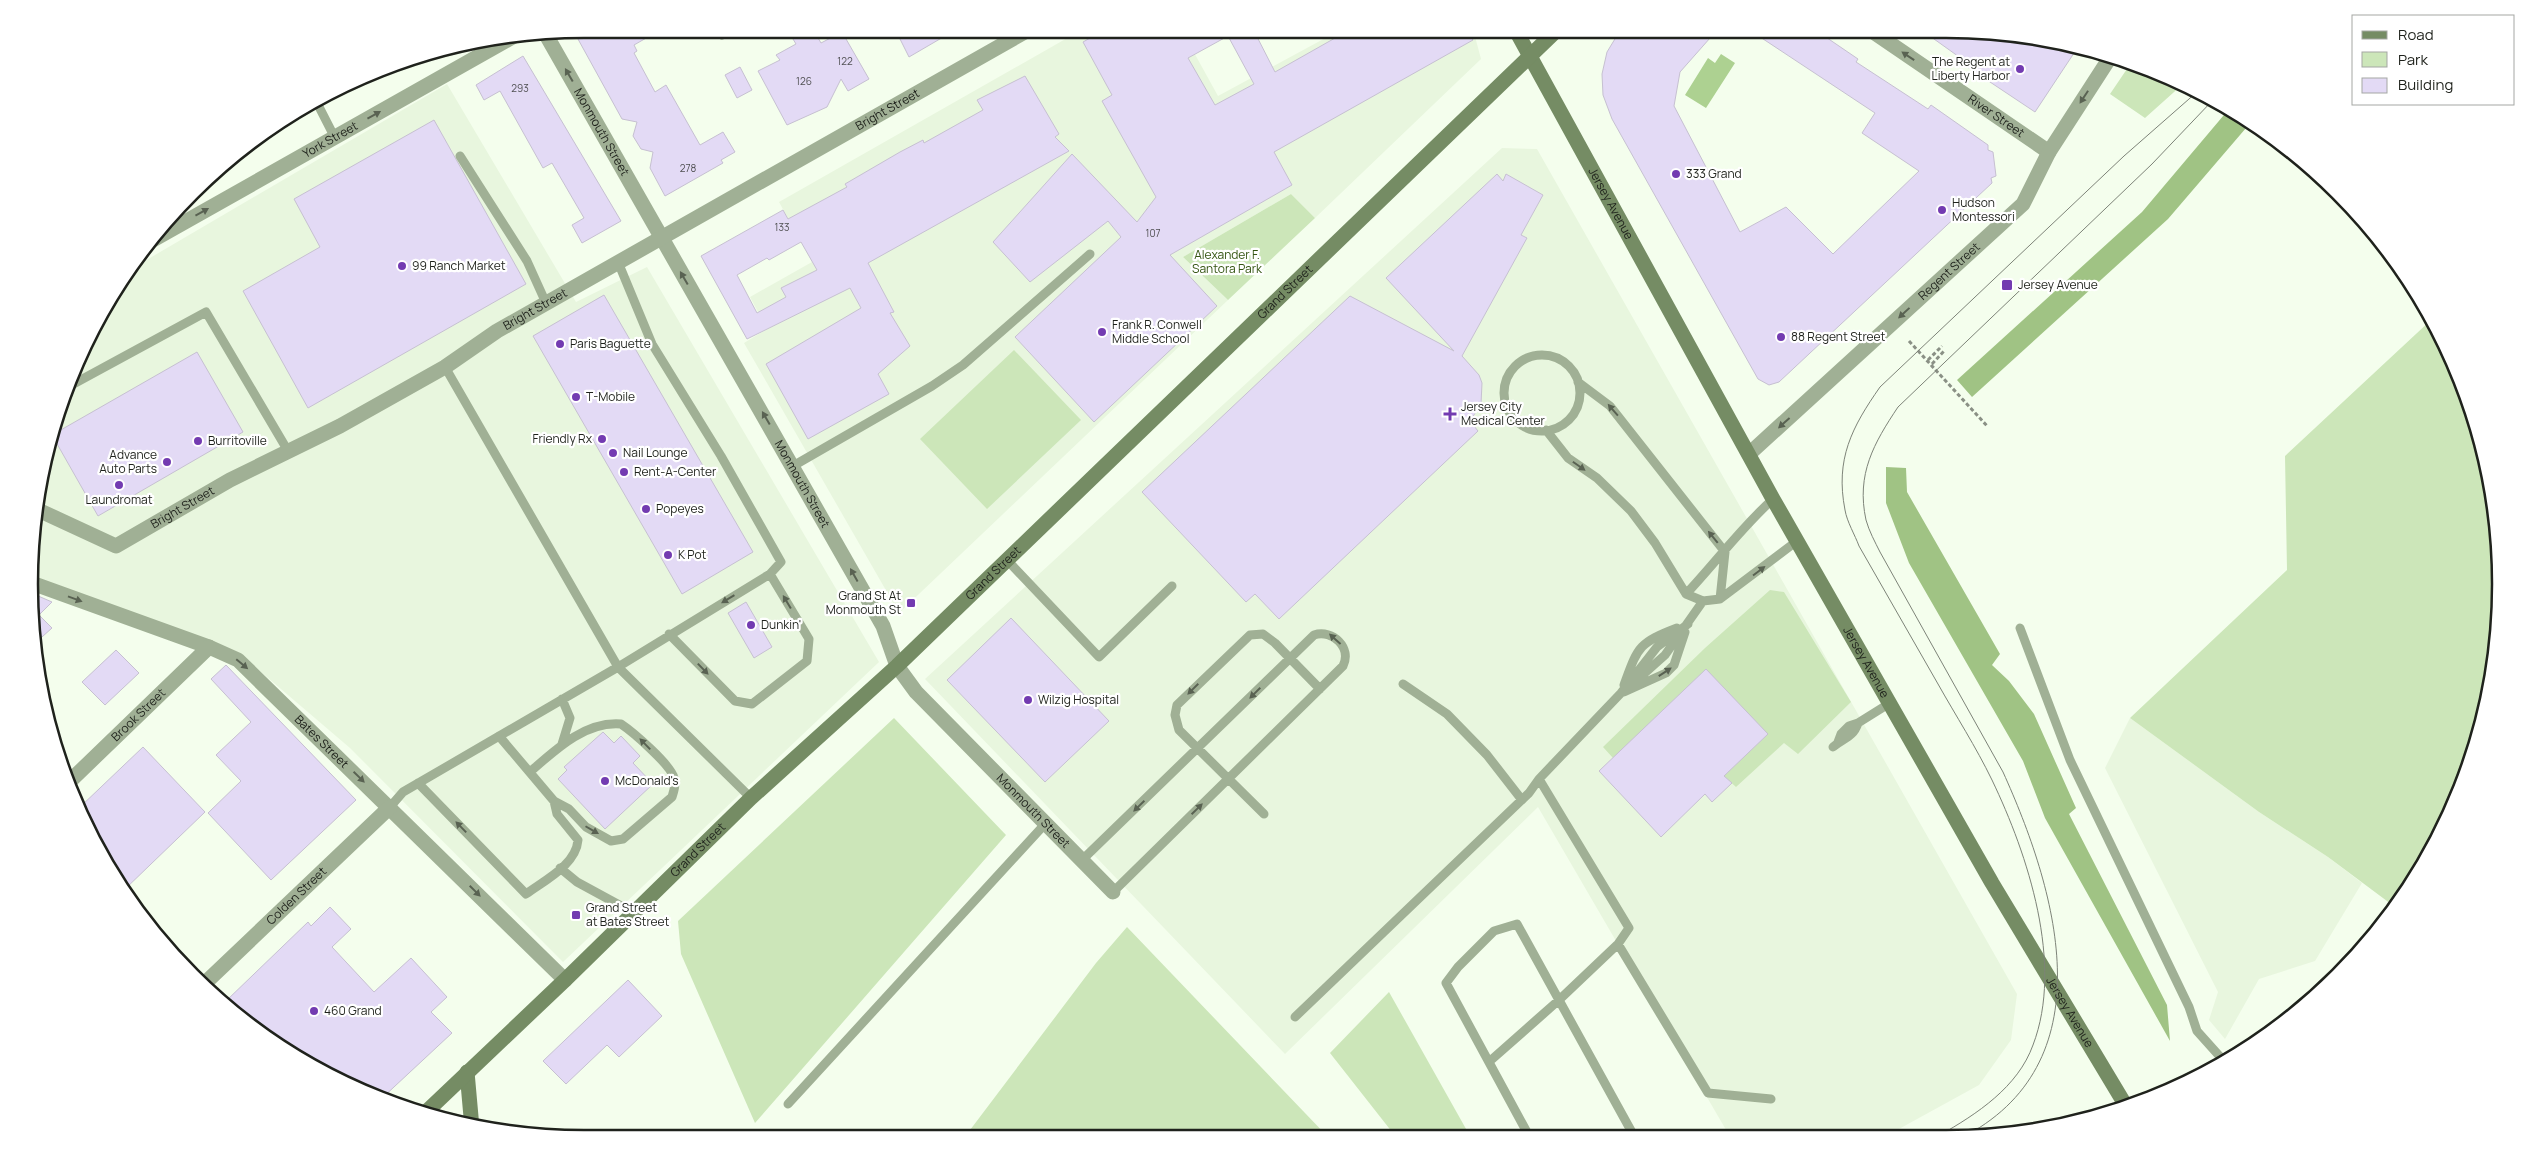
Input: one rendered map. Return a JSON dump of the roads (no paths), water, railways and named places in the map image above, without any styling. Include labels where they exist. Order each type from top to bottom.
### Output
[{"type":"main road","name":"Jersey Avenue","points":[[1520,38],[1773,499],[1992,883],[2123,1101]]},
{"type":"main road","name":"Grand Street","points":[[430,1108],[565,980],[751,798],[897,666],[1549,38]]},
{"type":"main road","points":[[467,1072],[471,1119]]},
{"type":"street","name":"Bright Street","points":[[42,512],[116,546],[230,480],[340,426],[445,367],[497,331],[1014,38]]},
{"type":"street","name":"River Street","points":[[1881,38],[2049,152]]},
{"type":"street","name":"Monmouth Street","points":[[548,39],[883,626],[897,666],[916,692],[1113,892]]},
{"type":"street","name":"York Street","points":[[173,224],[335,138],[500,44]]},
{"type":"street","name":"Regent Street","points":[[1749,454],[2023,204],[2049,152],[2106,62]]},
{"type":"street","name":"Bates Street","points":[[38,585],[209,647],[238,660],[565,980]]},
{"type":"street","name":"Brook Street","points":[[73,778],[209,647]]},
{"type":"street","name":"Colden Street","points":[[208,980],[390,807]]},
{"type":"lane","points":[[319,107],[335,138]]},
{"type":"lane","points":[[460,156],[527,261],[546,303]]},
{"type":"lane","points":[[793,466],[932,386],[963,365],[1090,254]]},
{"type":"lane","points":[[390,807],[403,792],[618,667],[669,634],[770,574],[781,562],[721,456],[699,424],[652,344],[618,262]]},
{"type":"lane","points":[[76,382],[206,312],[288,451]]},
{"type":"lane","points":[[1540,354],[1553,356],[1564,362],[1573,370],[1578,382],[1578,404],[1573,414],[1557,428],[1546,430],[1524,427],[1514,419],[1507,409],[1504,397],[1504,384],[1509,373],[1528,357],[1540,354]]},
{"type":"lane","points":[[445,367],[618,667],[751,798]]},
{"type":"lane","points":[[1578,382],[1610,406],[1725,552],[1720,599]]},
{"type":"lane","points":[[1546,430],[1568,458],[1598,478],[1631,511],[1655,543],[1686,594],[1703,601],[1720,599],[1797,541]]},
{"type":"lane","points":[[1686,594],[1725,552],[1751,519],[1773,499]]},
{"type":"lane","points":[[1006,559],[1099,657],[1172,586]]},
{"type":"lane","points":[[669,634],[735,701],[752,704],[807,661],[809,639],[770,574]]},
{"type":"lane","points":[[1621,693],[1666,672],[1674,665],[1688,624],[1703,601]]},
{"type":"lane","points":[[1621,693],[1636,652],[1642,645],[1649,639],[1688,624]]},
{"type":"lane","points":[[1295,1018],[1522,800],[1538,779],[1621,693],[1657,647],[1688,624]]},
{"type":"lane","points":[[2020,628],[2070,760],[2184,998],[2197,1032],[2220,1057]]},
{"type":"lane","points":[[1081,861],[1198,750],[1314,635],[1323,632],[1330,634],[1346,649],[1348,657],[1343,666],[1320,690],[1113,892]]},
{"type":"lane","points":[[1264,814],[1179,730],[1175,715],[1177,705],[1250,635],[1263,634],[1320,690]]},
{"type":"lane","points":[[1403,684],[1448,714],[1487,755],[1522,800]]},
{"type":"lane","points":[[562,699],[570,718],[562,744]]},
{"type":"lane","points":[[1836,745],[1841,734],[1849,726],[1858,724],[1890,703]]},
{"type":"lane","points":[[499,736],[554,801],[569,809],[586,827],[611,840],[623,840],[672,797],[675,787],[674,777],[668,768],[632,731],[622,724],[594,727],[562,744],[530,772]]},
{"type":"lane","points":[[1490,1061],[1559,1000],[1618,944],[1628,928],[1538,779]]},
{"type":"lane","points":[[418,783],[526,894],[560,868],[577,851],[578,840],[557,814],[554,801]]},
{"type":"lane","points":[[788,1104],[1045,824]]},
{"type":"lane","points":[[560,868],[576,882],[634,913]]},
{"type":"lane","points":[[1526,1130],[1490,1061],[1446,984],[1458,967],[1494,931],[1517,924],[1631,1130]]},
{"type":"lane","points":[[1618,944],[1708,1092],[1771,1099]]},
{"type":"tram line","points":[[1948,1130],[1982,1108],[2007,1086],[2026,1060],[2033,1045],[2042,1013],[2045,980],[2038,910],[2018,842],[1992,780],[1859,546],[1849,524],[1842,492],[1844,459],[1854,430],[1880,387],[2124,156],[2192,96]]},
{"type":"tram line","points":[[1975,1129],[2011,1102],[2039,1062],[2054,1017],[2057,968],[2052,917],[2039,866],[2022,817],[2003,772],[1870,532],[1864,503],[1863,488],[1865,474],[1881,433],[1898,407],[2152,164],[2208,105]]},
{"type":"place","name":"The Regent at Liberty Harbor","points":[[2020,69]]},
{"type":"place","name":"333 Grand","points":[[1676,174]]},
{"type":"place","name":"Hudson Montessori","points":[[1942,210]]},
{"type":"place","name":"99 Ranch Market","points":[[402,266]]},
{"type":"place","name":"Jersey Avenue","points":[[2007,285]]},
{"type":"place","name":"Frank R. Conwell Middle School","points":[[1102,332]]},
{"type":"place","name":"88 Regent Street","points":[[1781,337]]},
{"type":"place","name":"Paris Baguette","points":[[560,344]]},
{"type":"place","name":"T-Mobile","points":[[576,397]]},
{"type":"place","name":"Jersey City Medical Center","points":[[1450,414]]},
{"type":"place","name":"Friendly Rx","points":[[602,439]]},
{"type":"place","name":"Burritoville","points":[[198,441]]},
{"type":"place","name":"Nail Lounge","points":[[613,453]]},
{"type":"place","name":"Advance Auto Parts","points":[[167,462]]},
{"type":"place","name":"Rent-A-Center","points":[[624,472]]},
{"type":"place","name":"Laundromat","points":[[119,485]]},
{"type":"place","name":"Popeyes","points":[[646,509]]},
{"type":"place","name":"K Pot","points":[[668,555]]},
{"type":"place","name":"Grand St At Monmouth St","points":[[911,603]]},
{"type":"place","name":"Dunkin'","points":[[751,625]]},
{"type":"place","name":"Wilzig Hospital","points":[[1028,700]]},
{"type":"place","name":"McDonald's","points":[[605,781]]},
{"type":"place","name":"Grand Street at Bates Street","points":[[576,915]]},
{"type":"place","name":"460 Grand","points":[[314,1011]]},
{"type":"park label","name":"Alexander F. Santora Park","points":[[1227,262]]}]
